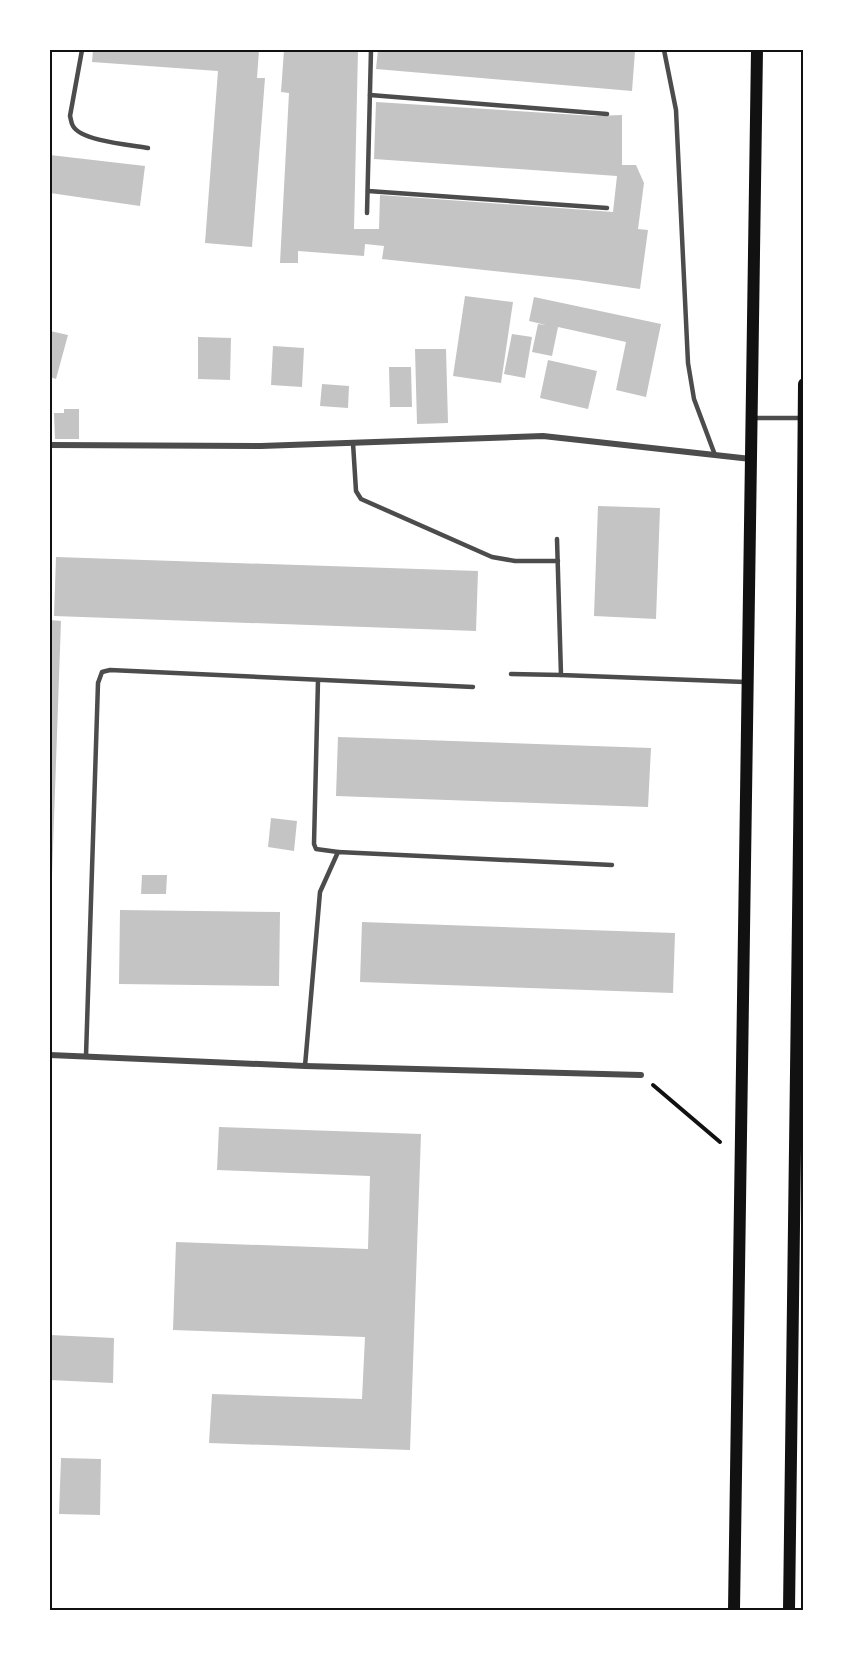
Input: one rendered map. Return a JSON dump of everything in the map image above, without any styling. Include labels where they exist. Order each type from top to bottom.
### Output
[{"type":"main road","points":[[734,1611],[757,50]]},
{"type":"main road","points":[[789,1611],[799,1233],[804,384]]},
{"type":"street","points":[[50,445],[261,446],[543,436],[751,459]]},
{"type":"street","points":[[50,1055],[305,1066],[641,1075]]},
{"type":"lane","points":[[82,50],[70,116],[73,126],[81,134],[90,137],[148,148]]},
{"type":"lane","points":[[367,213],[371,50]]},
{"type":"lane","points":[[664,50],[676,110],[688,363],[694,399],[715,455]]},
{"type":"lane","points":[[370,95],[607,114]]},
{"type":"lane","points":[[368,191],[607,208]]},
{"type":"lane","points":[[752,418],[803,418]]},
{"type":"lane","points":[[353,443],[356,491],[361,499],[371,505],[492,557],[516,561],[558,561]]},
{"type":"lane","points":[[557,539],[561,675]]},
{"type":"lane","points":[[87,1056],[98,682],[102,672],[110,670],[473,687]]},
{"type":"lane","points":[[511,674],[748,682]]},
{"type":"lane","points":[[318,680],[314,844],[319,851],[612,865]]},
{"type":"lane","points":[[305,1066],[320,892],[338,852]]},
{"type":"path","points":[[641,1075],[741,1160]]},
{"type":"building","points":[[93,50],[259,50],[257,78],[265,78],[252,247],[205,243],[218,71],[92,62]]},
{"type":"building","points":[[284,50],[358,50],[354,229],[379,229],[380,195],[613,212],[617,176],[374,159],[376,102],[595,116],[622,115],[622,165],[636,165],[644,183],[638,229],[648,230],[640,289],[382,259],[384,246],[365,244],[364,256],[298,251],[298,263],[280,263],[289,93],[281,92]]},
{"type":"building","points":[[378,50],[635,51],[632,91],[376,69]]},
{"type":"building","points":[[50,155],[145,166],[140,206],[50,193]]},
{"type":"building","points":[[465,296],[513,302],[501,383],[453,376]]},
{"type":"building","points":[[534,297],[661,324],[646,397],[616,390],[626,342],[558,327],[552,356],[532,352],[538,324],[546,325],[529,321]]},
{"type":"building","points":[[50,331],[68,335],[56,379],[50,377]]},
{"type":"building","points":[[512,334],[532,337],[525,378],[504,374]]},
{"type":"building","points":[[198,337],[231,338],[230,380],[198,379]]},
{"type":"building","points":[[273,346],[304,348],[302,387],[271,385]]},
{"type":"building","points":[[415,349],[446,349],[448,423],[417,424]]},
{"type":"building","points":[[548,360],[597,371],[588,409],[540,398]]},
{"type":"building","points":[[389,367],[411,367],[412,407],[390,407]]},
{"type":"building","points":[[322,384],[349,386],[348,408],[320,406]]},
{"type":"building","points":[[64,409],[79,409],[79,439],[55,439],[54,413],[64,413]]},
{"type":"building","points":[[598,506],[660,508],[656,619],[594,616]]},
{"type":"building","points":[[56,557],[478,571],[476,631],[54,616]]},
{"type":"building","points":[[50,620],[61,621],[51,904],[50,904]]},
{"type":"building","points":[[338,737],[651,748],[648,807],[336,796]]},
{"type":"building","points":[[271,818],[297,821],[294,851],[268,847]]},
{"type":"building","points":[[142,875],[167,875],[166,894],[141,894]]},
{"type":"building","points":[[120,910],[280,912],[279,986],[119,984]]},
{"type":"building","points":[[362,922],[675,933],[673,993],[360,982]]},
{"type":"building","points":[[219,1127],[421,1134],[410,1450],[209,1443],[212,1394],[362,1399],[365,1337],[173,1330],[176,1242],[368,1249],[370,1176],[217,1170]]},
{"type":"building","points":[[50,1335],[114,1338],[113,1383],[50,1380]]},
{"type":"building","points":[[61,1458],[101,1459],[100,1515],[59,1514]]}]
